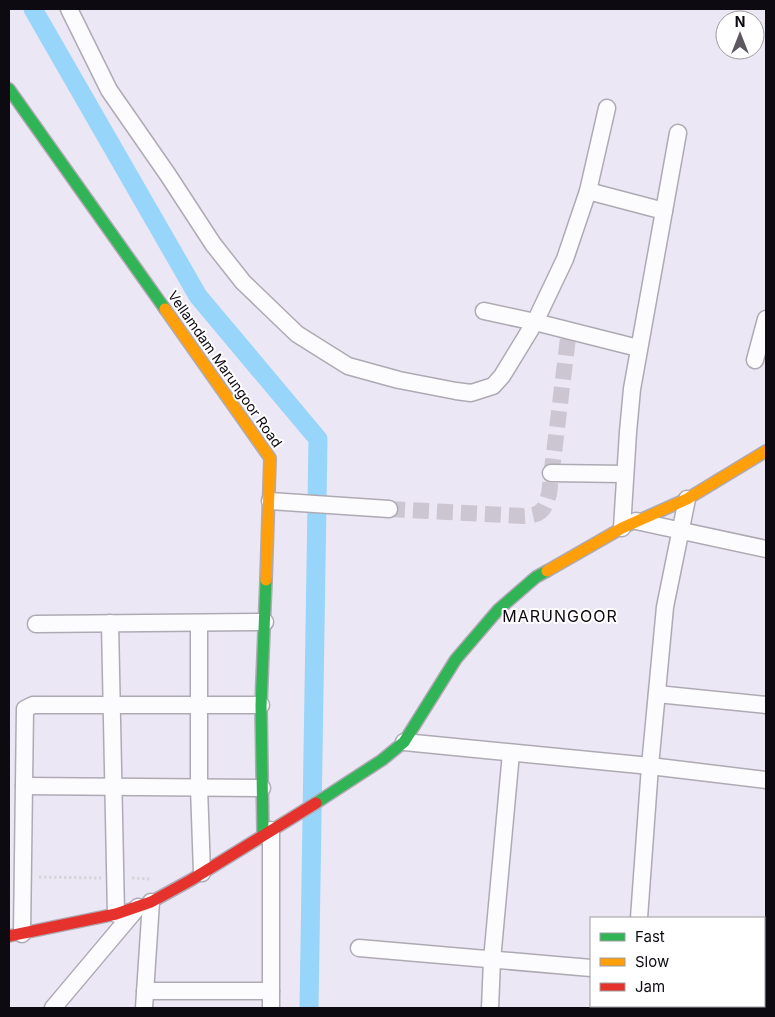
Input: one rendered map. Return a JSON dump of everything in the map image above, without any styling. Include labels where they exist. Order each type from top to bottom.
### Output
[{"type":"street","points":[[70,9],[110,90],[213,244],[243,282],[297,334],[348,366],[400,380],[471,393],[493,386],[502,376],[535,322],[565,259],[588,191],[607,108]]},
{"type":"street","name":"Vellamdam Marungoor Road","points":[[9,89],[270,458],[270,502],[261,705],[262,788],[267,832]]},
{"type":"street","points":[[629,525],[625,474],[638,348],[678,133]]},
{"type":"street","points":[[588,191],[664,211]]},
{"type":"street","points":[[484,311],[638,348]]},
{"type":"street","points":[[755,360],[766,319]]},
{"type":"street","points":[[261,705],[33,705],[25,709],[24,786],[15,935],[116,914],[144,905],[202,873],[350,781],[382,760],[404,742],[456,659],[498,610],[536,577],[629,525],[687,499],[766,451]]},
{"type":"street","points":[[551,473],[625,474]]},
{"type":"street","points":[[639,917],[650,766],[665,607],[687,499]]},
{"type":"street","points":[[270,502],[389,509]]},
{"type":"street","points":[[629,525],[680,531],[766,549]]},
{"type":"street","points":[[36,624],[265,622]]},
{"type":"street","points":[[200,623],[199,788],[202,873]]},
{"type":"street","points":[[110,624],[116,914]]},
{"type":"street","points":[[657,694],[766,705]]},
{"type":"street","points":[[404,742],[650,766],[766,780]]},
{"type":"street","points":[[490,1008],[492,960],[511,753]]},
{"type":"street","points":[[24,786],[262,788]]},
{"type":"street","points":[[267,832],[271,1008]]},
{"type":"street","points":[[144,905],[146,992],[144,1008]]},
{"type":"street","points":[[53,1008],[144,905]]},
{"type":"street","points":[[359,948],[590,968]]},
{"type":"street","points":[[146,992],[270,991]]},
{"type":"waterway","points":[[33,9],[198,296],[318,439],[309,1008]]},
{"type":"tunnel","points":[[389,509],[524,516],[539,513],[544,508],[549,494],[569,330]]},
{"type":"traffic: fast","points":[[9,89],[165,309]]},
{"type":"traffic: fast","points":[[316,803],[382,760],[404,742],[456,659],[498,610],[536,577],[547,571]]},
{"type":"traffic: fast","points":[[263,834],[261,705],[266,580]]},
{"type":"traffic: slow","points":[[165,309],[270,458],[266,580]]},
{"type":"traffic: slow","points":[[547,571],[622,528],[687,499],[766,451]]},
{"type":"traffic: jam","points":[[9,936],[116,914],[151,902],[191,880],[316,803]]},
{"type":"district","name":"MARUNGOOR","points":[[560,616]]}]
